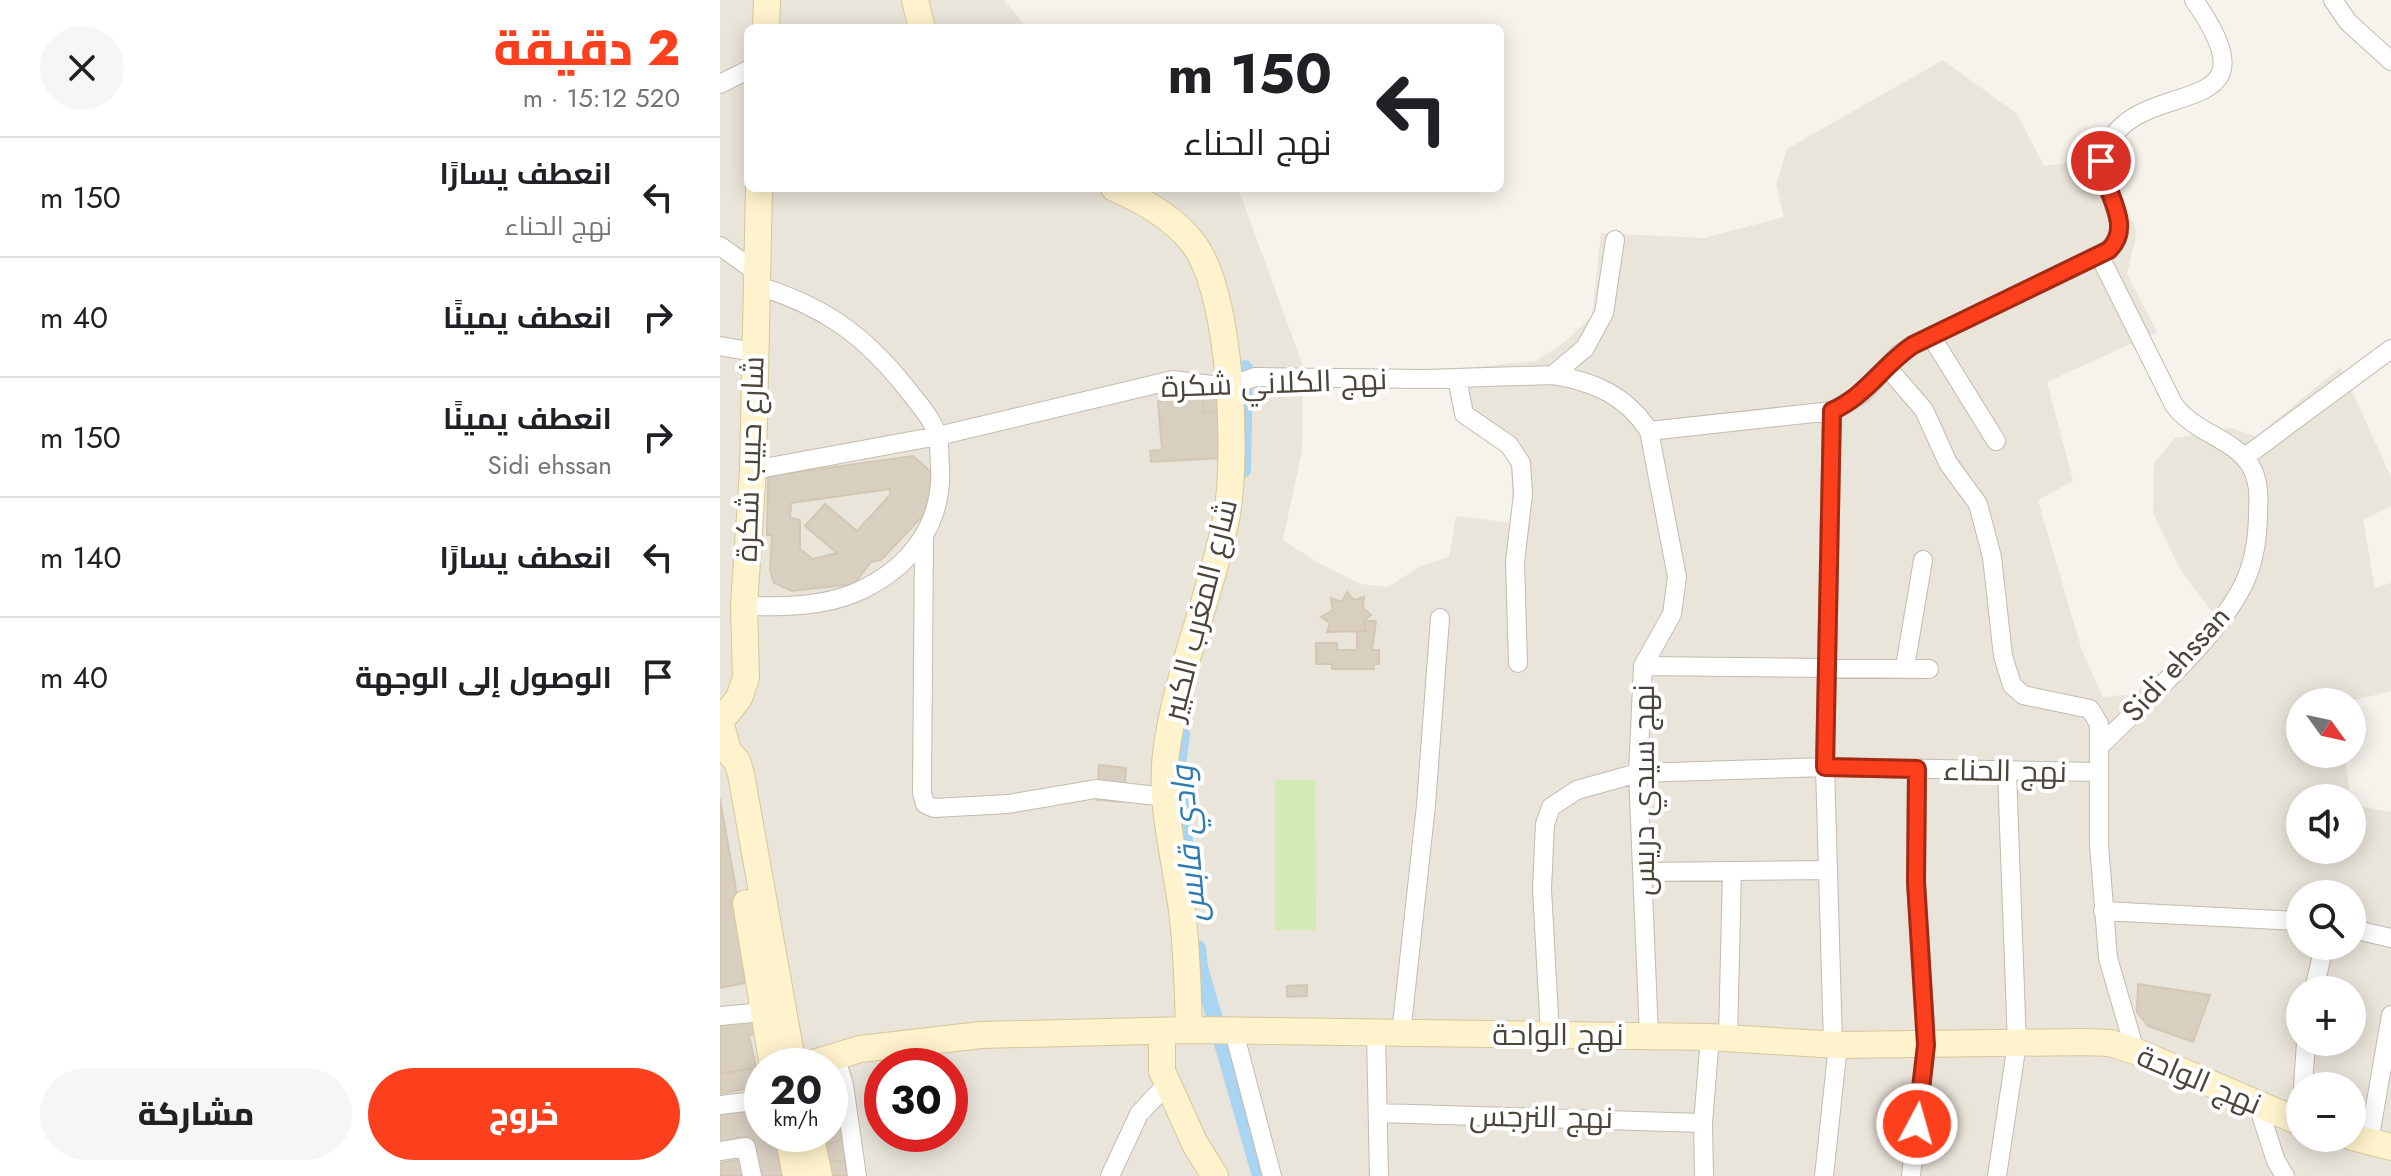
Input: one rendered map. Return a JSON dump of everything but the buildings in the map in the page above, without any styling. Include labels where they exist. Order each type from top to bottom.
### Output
[{"type":"street","points":[[766,24],[767,0]]},
{"type":"street","points":[[915,0],[921,24]]},
{"type":"street","points":[[1553,375],[1574,378],[1610,392],[1640,417],[1649,431],[1832,411],[1863,393],[1898,355],[2099,255],[2115,245],[2120,226],[2102,175],[2101,161],[2114,134],[2148,112],[2208,88],[2224,69],[2225,58],[2214,31],[2194,0]]},
{"type":"street","points":[[2333,0],[2348,22],[2391,61]]},
{"type":"street","points":[[720,84],[744,72]]},
{"type":"street","name":"شارع حبيب شكرة","points":[[720,722],[739,698],[746,678],[744,606],[753,470],[759,192]]},
{"type":"street","name":"شارع المغرب الكبير","points":[[1122,192],[1150,207],[1193,243],[1207,269],[1217,305],[1227,387],[1233,473],[1226,520],[1176,688],[1166,756],[1165,797],[1182,911],[1189,1030]]},
{"type":"street","points":[[1553,375],[1585,348],[1604,313],[1615,240]]},
{"type":"street","points":[[720,246],[774,291],[858,334],[912,395],[938,436],[940,500],[924,537],[890,571],[858,592],[829,601],[775,607],[744,606]]},
{"type":"street","points":[[2099,255],[2174,405],[2187,422],[2245,457],[2391,349]]},
{"type":"street","points":[[1931,336],[1996,441]]},
{"type":"street","points":[[720,346],[754,352]]},
{"type":"street","name":"Sidi ehssan","points":[[1887,367],[1924,410],[1948,463],[1978,504],[1992,557],[2003,656],[2012,685],[2023,695],[2090,709],[2099,724],[2103,911],[2108,958],[2135,1051]]},
{"type":"street","name":"نهج الكلاني شكرة","points":[[753,470],[938,436],[1173,380],[1227,387],[1255,377],[1553,375]]},
{"type":"street","points":[[1457,378],[1464,414],[1509,445],[1521,463],[1523,494],[1515,562],[1518,663]]},
{"type":"street","points":[[1824,1176],[1835,1045],[1825,767],[1832,411]]},
{"type":"street","name":"نهج سيدي دريس","points":[[1649,431],[1677,577],[1677,597],[1672,614],[1643,666],[1638,773],[1649,1035]]},
{"type":"street","name":"Sidi ehssan","points":[[2101,745],[2210,632],[2246,580],[2255,554],[2258,486],[2245,457]]},
{"type":"street","points":[[924,537],[922,793],[925,804],[939,807],[1008,804],[1096,789],[1165,797]]},
{"type":"street","points":[[1905,667],[1923,560]]},
{"type":"street","points":[[1379,1176],[1378,1113],[1426,805],[1440,618]]},
{"type":"street","points":[[1643,666],[1929,669]]},
{"type":"street","points":[[720,722],[728,751],[722,769],[773,1011],[786,1048]]},
{"type":"street","name":"نهج الحناء","points":[[1550,1035],[1542,889],[1545,824],[1551,807],[1577,790],[1638,773],[1825,767],[2098,772]]},
{"type":"street","points":[[1911,1176],[1926,1045],[1916,882],[1917,769]]},
{"type":"street","points":[[1997,1176],[2017,1044],[2007,772]]},
{"type":"street","points":[[1642,872],[1828,870]]},
{"type":"street","points":[[1704,1176],[1703,1123],[1719,1037],[1732,871]]},
{"type":"street","points":[[2103,911],[2286,920]]},
{"type":"street","points":[[2366,932],[2391,938]]},
{"type":"street","points":[[720,1016],[773,1011]]},
{"type":"street","points":[[773,1011],[773,1048]]},
{"type":"street","points":[[2371,1142],[2391,1015]]},
{"type":"street","name":"نهج الواحة","points":[[848,1053],[881,1046],[981,1035],[1162,1034],[1189,1030],[1649,1035],[1835,1045],[2110,1043],[2286,1117]]},
{"type":"street","points":[[1234,1032],[1272,1176]]},
{"type":"street","points":[[1162,1034],[1162,1071],[1215,1176]]},
{"type":"street","points":[[1110,1176],[1139,1114],[1167,1084]]},
{"type":"street","points":[[720,1105],[744,1102]]},
{"type":"street","points":[[2258,1106],[2276,1161],[2285,1176]]},
{"type":"street","points":[[848,1113],[857,1176]]},
{"type":"street","name":"نهج النرجس","points":[[1378,1113],[1703,1123]]},
{"type":"street","points":[[720,1151],[746,1147],[752,1176]]},
{"type":"street","points":[[791,1152],[796,1176]]},
{"type":"street","points":[[814,1152],[819,1176]]},
{"type":"shaded area","points":[[720,0],[1004,0],[1024,24],[744,24],[744,192],[1239,192],[1303,366],[1302,451],[1283,540],[1317,562],[1361,584],[1388,587],[1421,566],[1449,557],[1456,516],[1513,523],[1511,462],[1507,453],[1458,420],[1450,384],[1452,369],[1536,361],[1565,342],[1592,316],[1601,233],[1704,238],[1784,217],[1776,184],[1787,149],[1943,60],[2017,114],[2044,166],[2106,157],[2137,232],[2127,274],[2157,332],[2047,382],[2073,481],[2038,500],[2082,651],[2103,697],[2133,694],[2154,679],[2214,614],[2181,571],[2153,513],[2154,463],[2175,438],[2230,428],[2256,436],[2341,367],[2391,477],[2391,506],[2363,520],[2375,588],[2391,583],[2391,691],[2366,697],[2366,688],[2286,688],[2286,768],[2346,768],[2349,784],[2286,784],[2286,864],[2366,864],[2366,808],[2391,812],[2391,1176],[720,1176]]},
{"type":"green space","points":[[1275,780],[1315,780],[1316,930],[1275,930]]},
{"type":"waterway","name":"وادي قابس","points":[[1243,470],[1245,368]]},
{"type":"waterway","name":"وادي قابس","points":[[1182,734],[1177,771],[1190,885]]},
{"type":"waterway","name":"وادي قابس","points":[[1198,948],[1200,967],[1260,1176]]},
{"type":"route","points":[[1917,1124],[1926,1045],[1916,882],[1917,769],[1825,767],[1832,411],[1863,393],[1898,355],[1913,345],[2041,285],[2115,245],[2120,226],[2102,175],[2101,161]]}]
